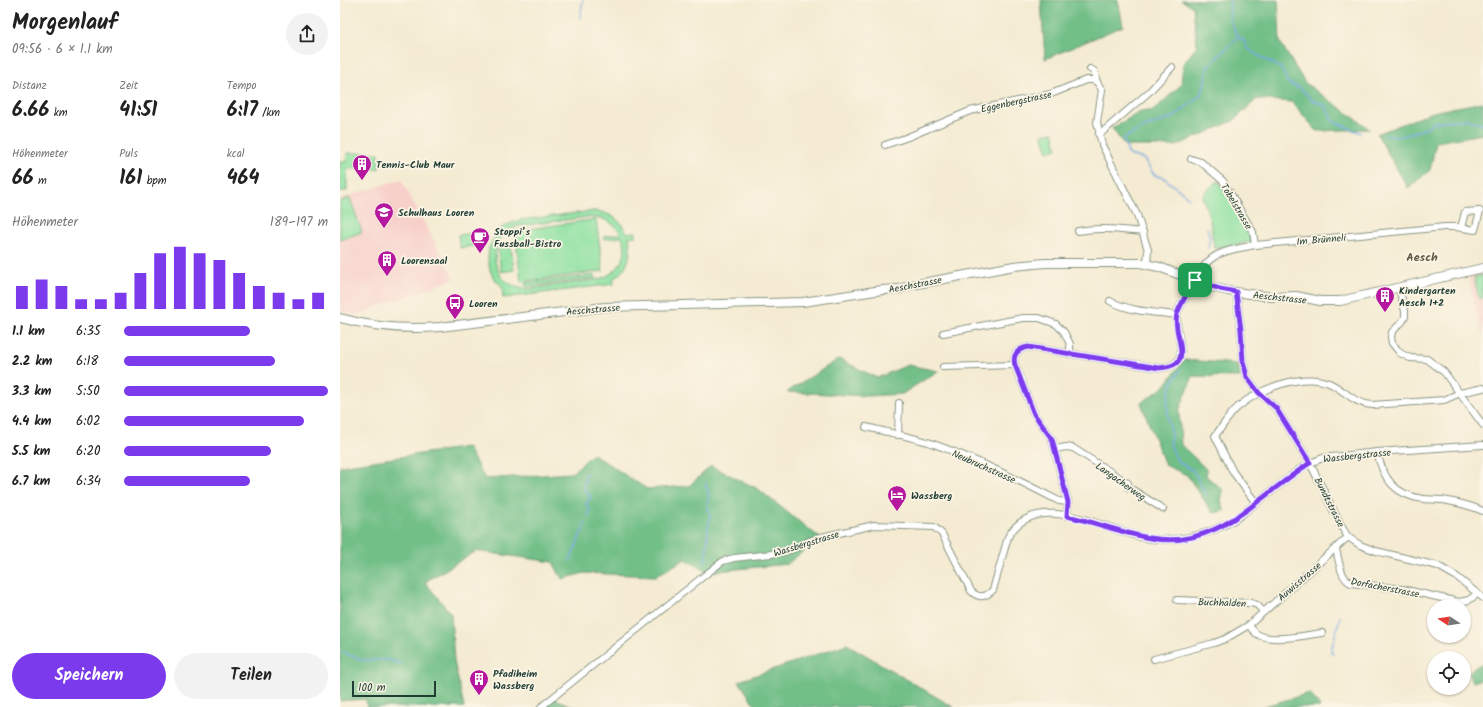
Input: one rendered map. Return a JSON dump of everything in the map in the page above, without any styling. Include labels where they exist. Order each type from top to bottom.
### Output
[{"type":"main road","name":"Aeschstrasse","points":[[340,318],[391,328],[417,329],[605,307],[803,302],[882,290],[899,289],[962,275],[1014,266],[1045,263],[1147,264],[1220,289],[1272,297],[1296,296],[1329,302],[1399,288],[1483,268]]},
{"type":"street","points":[[1099,135],[1148,92],[1172,67]]},
{"type":"street","points":[[1090,69],[1094,71],[1097,82],[1102,90],[1097,122],[1099,135],[1102,145],[1143,232],[1148,250],[1147,264]]},
{"type":"street","name":"Eggenbergstrasse","points":[[885,145],[970,111],[1051,94],[1086,80],[1093,80],[1097,82]]},
{"type":"street","name":"Tobelstrasse","points":[[1191,159],[1201,162],[1223,181],[1253,232],[1255,245]]},
{"type":"street","name":"Im Brünneli","points":[[1177,315],[1205,264],[1226,250],[1255,245],[1445,227],[1461,228]]},
{"type":"street","points":[[1078,231],[1108,228],[1143,232]]},
{"type":"street","points":[[1399,288],[1405,311],[1405,317],[1392,332],[1392,343],[1400,352],[1410,358],[1427,359],[1444,372],[1483,425]]},
{"type":"street","name":"Bundtstrasse","points":[[1236,292],[1243,361],[1247,377],[1259,393],[1276,408],[1310,463],[1348,537],[1360,545],[1376,551],[1438,566],[1457,577],[1483,598]]},
{"type":"street","points":[[1067,516],[1068,502],[1056,449],[1049,434],[1034,414],[1015,365],[1015,354],[1021,349],[1028,347],[1159,368],[1169,367],[1178,362],[1181,351],[1177,315],[1139,310],[1120,306],[1110,301]]},
{"type":"street","points":[[943,333],[1023,318],[1038,318],[1056,324],[1064,332],[1070,344],[1070,354]]},
{"type":"street","points":[[943,367],[1015,365]]},
{"type":"street","points":[[1256,503],[1233,472],[1215,436],[1238,407],[1259,393],[1278,385],[1296,381],[1306,380],[1327,382],[1363,405],[1444,400],[1460,393],[1483,388]]},
{"type":"street","points":[[898,435],[899,403]]},
{"type":"street","name":"Neubruchstrasse","points":[[866,427],[926,442],[968,457],[1004,473],[1059,501],[1068,502]]},
{"type":"street","name":"Wassbergstrasse","points":[[542,707],[723,561],[734,558],[787,551],[817,538],[874,525],[934,527],[942,534],[971,591],[976,596],[981,597],[988,595],[993,590],[1008,537],[1018,524],[1026,518],[1044,513],[1067,516],[1150,538],[1180,539],[1200,535],[1226,525],[1284,480],[1310,463],[1323,458],[1377,452],[1483,445]]},
{"type":"street","name":"Langacherweg","points":[[1056,449],[1066,447],[1072,448],[1128,483],[1128,487],[1163,509]]},
{"type":"street","points":[[1377,452],[1380,467],[1385,477],[1397,489],[1405,494],[1423,499],[1446,500],[1465,504],[1483,511]]},
{"type":"street","name":"Auwisstrasse","points":[[1154,659],[1214,643],[1225,639],[1249,625],[1348,537]]},
{"type":"street","name":"Dorfacherstrasse","points":[[1336,549],[1343,575],[1346,579],[1352,582],[1402,589],[1458,602],[1469,600],[1477,594]]},
{"type":"street","name":"Buchhalden","points":[[1177,600],[1251,603],[1257,605],[1264,612]]},
{"type":"street","points":[[1249,625],[1257,634],[1267,638],[1295,637],[1322,633]]},
{"type":"shaded area","name":"Schulhaus Looren","points":[[401,179],[454,279],[356,315],[340,310],[340,199]]},
{"type":"shaded area","points":[[1483,273],[1483,334],[1482,334],[1468,276]]},
{"type":"green space","points":[[1041,0],[1118,0],[1123,26],[1045,59]]},
{"type":"green space","points":[[1181,0],[1278,0],[1280,42],[1305,83],[1370,129],[1317,131],[1292,102],[1257,99],[1233,121],[1176,146],[1125,146],[1112,128],[1142,111],[1153,111],[1181,85],[1183,64],[1197,46],[1193,7]]},
{"type":"green space","points":[[1483,102],[1483,134],[1436,142],[1430,170],[1408,188],[1377,134],[1433,112]]},
{"type":"green space","points":[[1053,132],[1057,149],[1048,152],[1042,134]]},
{"type":"green space","points":[[347,153],[379,153],[379,169],[347,169],[347,191],[340,191],[340,162],[346,162]]},
{"type":"green space","points":[[1218,181],[1252,231],[1252,242],[1214,248],[1207,209],[1202,197],[1206,191]]},
{"type":"green space","points":[[350,198],[362,232],[340,240],[340,201]]},
{"type":"green space","points":[[594,211],[614,217],[627,233],[636,232],[636,236],[629,237],[630,250],[628,261],[623,270],[613,279],[614,284],[503,298],[502,286],[494,279],[490,270],[488,259],[489,248],[497,232],[504,226],[520,220]],"holes":[[[593,217],[610,222],[621,234],[604,236],[605,239],[622,237],[624,244],[625,251],[621,263],[612,273],[600,279],[528,289],[514,286],[503,279],[499,273],[495,261],[498,241],[512,229],[518,226]]]},
{"type":"green space","points":[[596,219],[603,271],[521,282],[515,231]]},
{"type":"green space","points":[[478,233],[480,245],[460,248],[458,235]]},
{"type":"green space","points":[[511,247],[514,270],[501,272],[498,248]]},
{"type":"green space","points":[[594,275],[595,278],[526,287],[525,283]]},
{"type":"green space","points":[[1483,275],[1483,298],[1479,299],[1474,277]]},
{"type":"green space","points":[[839,359],[877,378],[908,365],[938,371],[902,394],[868,396],[787,392]]},
{"type":"green space","points":[[1184,360],[1238,364],[1240,377],[1193,376],[1179,411],[1181,445],[1207,470],[1206,476],[1223,490],[1221,501],[1225,511],[1213,513],[1187,475],[1165,465],[1141,403],[1164,387]]},
{"type":"green space","points":[[467,447],[485,479],[572,473],[593,454],[647,489],[689,486],[711,466],[758,489],[820,538],[787,564],[708,572],[685,559],[656,576],[584,573],[562,579],[553,562],[476,551],[425,582],[451,614],[454,661],[464,707],[367,707],[366,699],[340,701],[340,466]]},
{"type":"green space","points":[[847,644],[953,707],[756,707],[739,681]]},
{"type":"green space","points":[[1479,665],[1483,665],[1483,679],[1473,682],[1471,680],[1471,670]]},
{"type":"green space","points":[[1310,693],[1320,707],[1262,707]]},
{"type":"green space","points":[[553,698],[574,707],[541,707]]},
{"type":"waterway","points":[[580,18],[583,0]]},
{"type":"waterway","points":[[1230,0],[1230,20],[1238,37],[1243,39],[1247,48],[1281,68],[1288,83],[1300,88],[1312,100],[1326,106],[1332,121],[1361,133]]},
{"type":"waterway","points":[[1189,198],[1164,178],[1154,175],[1144,159],[1129,155],[1123,139],[1142,128],[1174,117],[1202,94],[1208,66],[1238,37]]},
{"type":"waterway","points":[[1383,135],[1398,137],[1424,129],[1435,122],[1467,119],[1481,124],[1483,123]]},
{"type":"waterway","points":[[1207,228],[1210,237],[1208,248]]},
{"type":"waterway","points":[[1180,370],[1171,385],[1167,402],[1168,420],[1171,430],[1170,444],[1178,462],[1193,470],[1206,495]]},
{"type":"waterway","points":[[586,472],[584,489],[591,497],[586,504],[590,511],[588,517]]},
{"type":"waterway","points":[[704,564],[710,516],[707,503],[709,494],[706,483]]},
{"type":"waterway","points":[[570,561],[586,521]]},
{"type":"waterway","points":[[1333,654],[1331,651],[1340,617]]},
{"type":"waterway","points":[[340,651],[361,660],[390,660],[401,664]]},
{"type":"place","name":"Tennis-Club Maur","points":[[362,181]]},
{"type":"place","name":"Schulhaus Looren","points":[[384,229]]},
{"type":"place","name":"Stoppi’s Fussball-Bistro","points":[[480,254]]},
{"type":"place","name":"Loorensaal","points":[[387,277]]},
{"type":"place","name":"Kindergarten Aesch 1+2","points":[[1385,313]]},
{"type":"place","name":"Looren","points":[[455,320]]},
{"type":"place","name":"Wassberg","points":[[897,512]]},
{"type":"place","name":"Pfadiheim Wassberg","points":[[479,696]]},
{"type":"district","name":"Aesch","points":[[1422,257]]},
{"type":"route","points":[[1195,280],[1220,289],[1236,292],[1243,361],[1247,377],[1259,393],[1276,408],[1310,463],[1284,480],[1237,518],[1226,525],[1194,537],[1180,539],[1150,538],[1067,516],[1068,502],[1056,449],[1049,434],[1034,414],[1015,365],[1015,354],[1021,349],[1028,347],[1159,368],[1169,367],[1178,362],[1181,355],[1177,315],[1195,280]]}]
